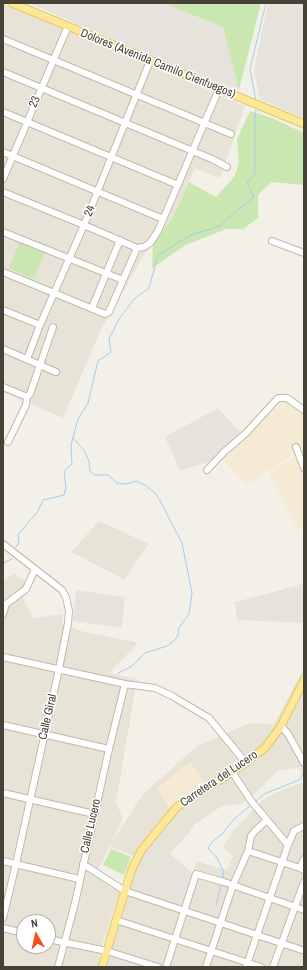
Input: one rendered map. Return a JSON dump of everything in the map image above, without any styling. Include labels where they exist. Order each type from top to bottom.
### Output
[{"type":"main road","name":"Dolores (Avenida Camilo Cienfuegos)","points":[[12,3],[304,124]]},
{"type":"main road","name":"Carretera del Lucero","points":[[102,967],[124,891],[141,851],[156,831],[177,808],[246,763],[265,748],[281,726],[304,680]]},
{"type":"street","name":"23","points":[[3,179],[68,26]]},
{"type":"street","points":[[3,39],[231,134]]},
{"type":"street","name":"24","points":[[27,359],[40,324],[98,192],[150,61]]},
{"type":"street","points":[[3,72],[212,159],[227,167]]},
{"type":"street","points":[[3,192],[137,248],[144,247],[150,243],[158,231],[218,89]]},
{"type":"street","points":[[3,112],[178,185]]},
{"type":"street","points":[[3,152],[163,219]]},
{"type":"street","points":[[3,232],[123,280]]},
{"type":"street","points":[[92,308],[120,240]]},
{"type":"street","points":[[272,241],[304,253]]},
{"type":"street","points":[[3,272],[105,314],[109,312],[137,248]]},
{"type":"street","points":[[3,310],[40,324]]},
{"type":"street","points":[[26,396],[30,394],[53,327]]},
{"type":"street","points":[[3,349],[56,372]]},
{"type":"street","points":[[3,387],[26,396]]},
{"type":"street","points":[[8,442],[26,404],[26,396]]},
{"type":"street","points":[[207,470],[224,452],[246,433],[278,398],[287,398],[304,410]]},
{"type":"street","points":[[296,447],[304,468]]},
{"type":"street","name":"Calle Giral","points":[[3,544],[62,590],[66,598],[69,611],[59,669],[16,864],[5,900],[3,918]]},
{"type":"street","points":[[3,614],[6,604],[26,590],[35,569]]},
{"type":"street","points":[[3,657],[125,684],[155,688],[172,696],[209,718],[246,763]]},
{"type":"street","name":"Calle Lucero","points":[[58,967],[75,903],[79,879],[125,684]]},
{"type":"street","points":[[3,725],[109,749]]},
{"type":"street","points":[[281,726],[288,734],[304,763]]},
{"type":"street","points":[[301,756],[304,749]]},
{"type":"street","points":[[232,772],[253,804],[288,845]]},
{"type":"street","points":[[3,793],[94,814]]},
{"type":"street","points":[[206,967],[233,886],[248,850],[251,836],[267,820]]},
{"type":"street","points":[[247,965],[288,845],[294,831],[304,826]]},
{"type":"street","points":[[248,850],[302,869],[304,859]]},
{"type":"street","points":[[3,861],[79,879]]},
{"type":"street","points":[[83,864],[124,891],[222,922],[302,950]]},
{"type":"street","points":[[166,967],[176,940],[196,874],[304,910]]},
{"type":"street","points":[[273,967],[304,882]]},
{"type":"street","points":[[116,920],[247,965],[261,967]]},
{"type":"street","points":[[3,928],[16,931]]},
{"type":"street","points":[[56,941],[107,951],[158,967]]},
{"type":"shaded area","points":[[29,3],[170,3],[170,6],[223,27],[239,90],[196,75]]},
{"type":"shaded area","points":[[268,3],[304,3],[304,118],[260,100],[254,70]]},
{"type":"shaded area","points":[[3,4],[245,106],[220,178],[195,168],[172,219],[142,258],[101,329],[63,418],[3,392]]},
{"type":"shaded area","points":[[283,401],[304,415],[304,455],[301,450],[246,485],[222,459]]},
{"type":"shaded area","points":[[218,408],[241,433],[208,462],[180,471],[165,437]]},
{"type":"shaded area","points":[[296,457],[304,473],[304,526],[298,530],[269,473]]},
{"type":"shaded area","points":[[99,521],[149,544],[124,579],[71,552]]},
{"type":"shaded area","points":[[14,573],[30,585],[23,598],[34,618],[62,614],[63,624],[81,631],[138,643],[109,673],[137,679],[116,802],[123,819],[110,845],[143,794],[197,746],[250,723],[274,724],[304,668],[304,775],[298,768],[277,771],[258,791],[242,804],[222,806],[194,825],[189,833],[170,854],[193,874],[196,861],[226,870],[233,856],[223,847],[233,831],[264,799],[275,793],[304,782],[304,967],[166,967],[109,950],[138,861],[131,855],[110,846],[97,872],[108,880],[109,887],[120,891],[104,939],[97,967],[3,967],[3,582]]},
{"type":"shaded area","points":[[304,583],[304,623],[237,620],[235,602]]},
{"type":"shaded area","points":[[76,590],[125,597],[122,628],[73,621]]},
{"type":"shaded area","points":[[190,762],[206,784],[170,810],[157,788]]},
{"type":"shaded area","points":[[154,840],[193,874],[185,896],[135,881],[146,852]]},
{"type":"shaded area","points":[[110,955],[150,967],[107,967]]},
{"type":"green space","points":[[170,3],[261,3],[239,90],[223,27],[170,6]]},
{"type":"green space","points":[[250,111],[272,118],[304,133],[304,185],[271,182],[258,195],[258,218],[243,229],[226,229],[186,245],[152,268],[153,244],[172,219],[189,182],[216,197],[234,177],[239,164],[237,139]]},
{"type":"green space","points":[[20,242],[45,252],[34,279],[9,268]]},
{"type":"green space","points":[[111,849],[131,857],[124,875],[103,865]]},
{"type":"waterway","points":[[256,101],[250,69],[266,3]]},
{"type":"waterway","points":[[16,547],[19,542],[18,535],[38,511],[43,500],[64,495],[66,487],[64,471],[72,464],[71,445],[78,419],[88,403],[98,361],[111,352],[109,339],[119,319],[134,299],[149,288],[158,255],[191,235],[220,226],[254,197],[247,183],[255,175],[256,110]]},
{"type":"waterway","points":[[73,438],[84,450],[89,461],[90,471],[95,475],[108,475],[117,483],[126,484],[136,481],[145,485],[157,495],[182,543],[192,593],[189,614],[178,629],[179,633],[175,640],[167,646],[145,653],[131,667],[118,673]]},
{"type":"waterway","points":[[3,563],[12,559]]},
{"type":"waterway","points":[[255,802],[264,794],[299,780],[304,772]]},
{"type":"waterway","points":[[223,880],[223,870],[217,858],[208,848],[233,820],[251,805]]},
{"type":"waterway","points":[[216,905],[221,885]]}]
